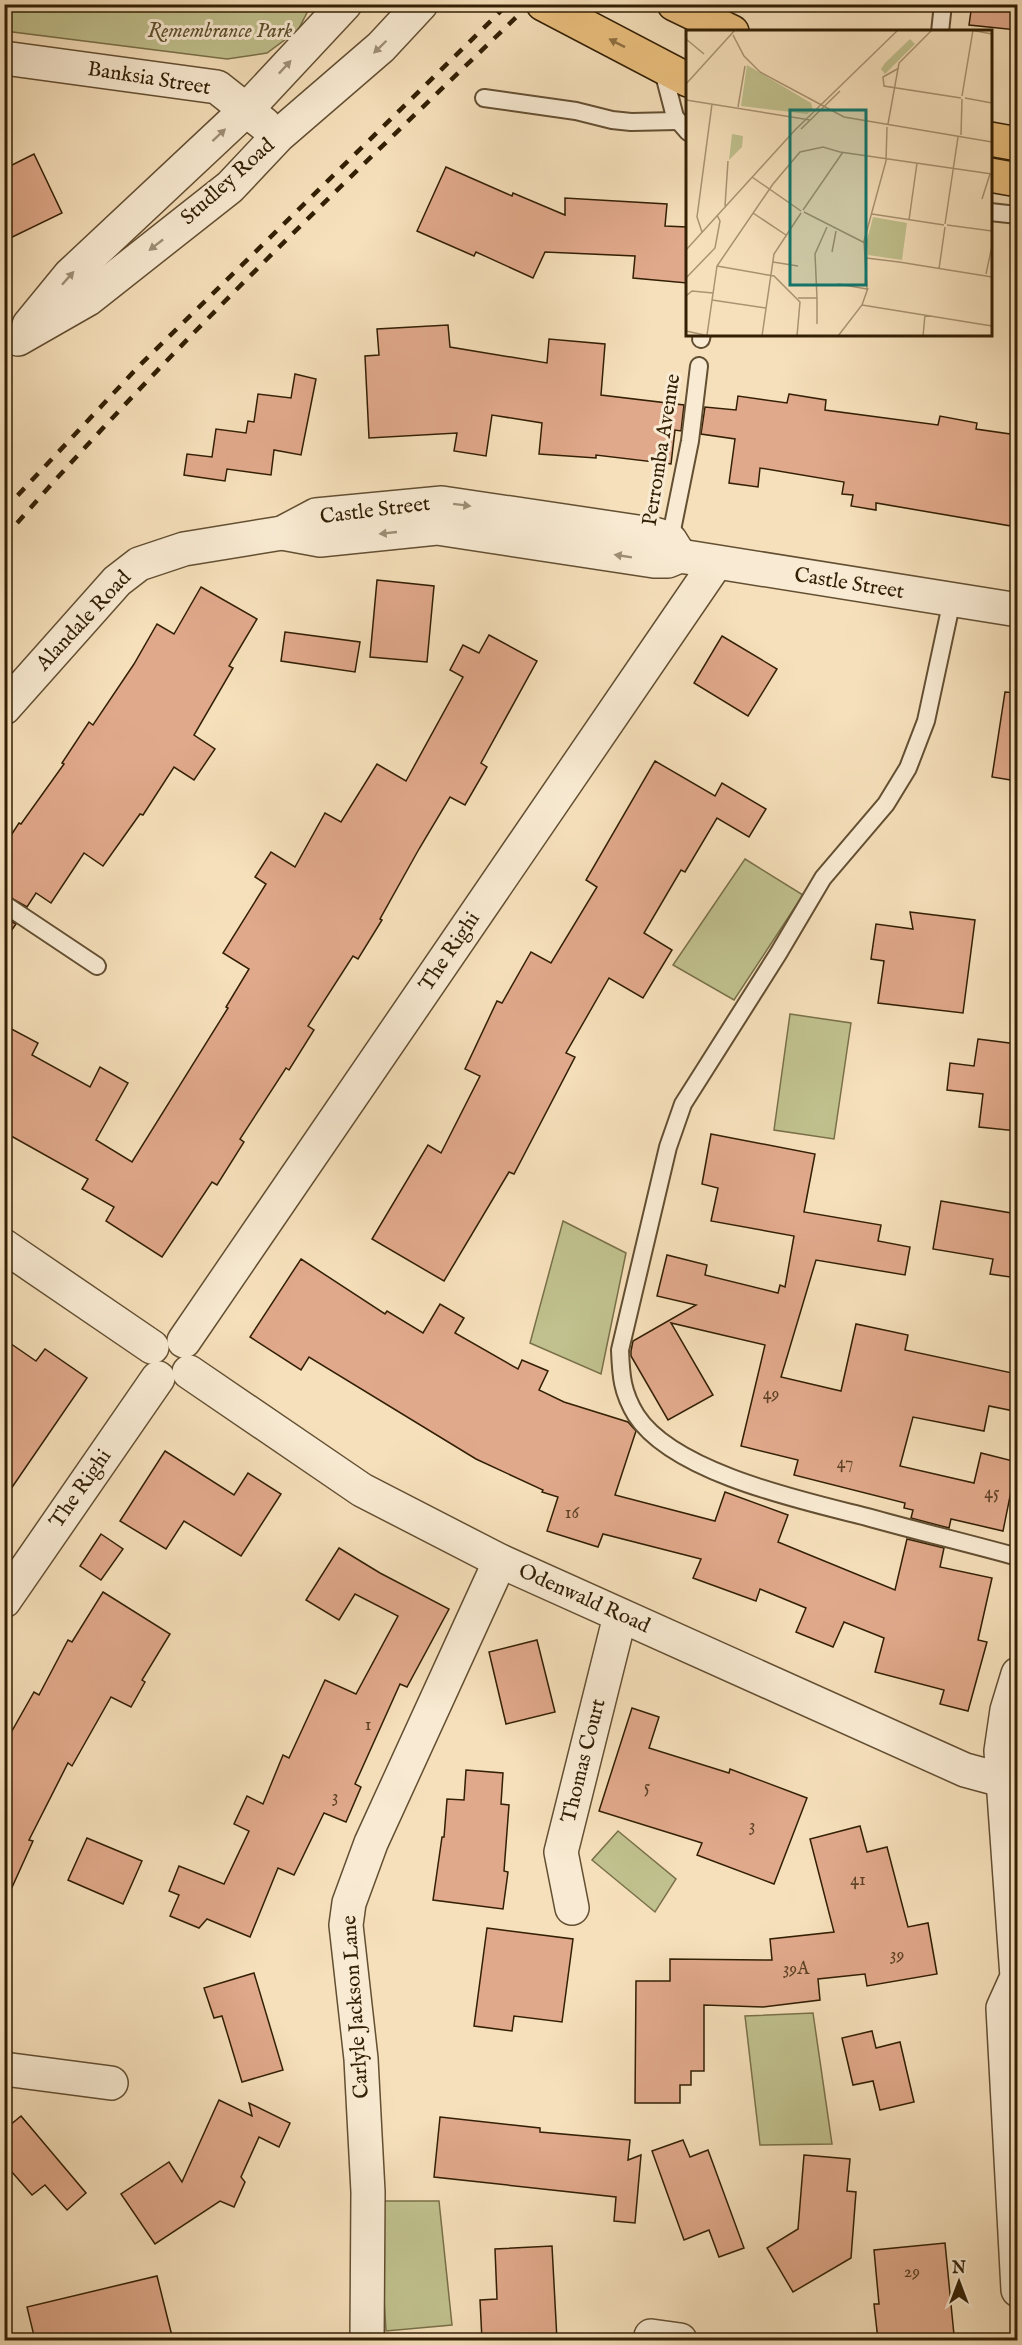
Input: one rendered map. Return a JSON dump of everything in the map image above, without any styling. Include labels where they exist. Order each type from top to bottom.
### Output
[{"type":"highway","points":[[543,4],[674,73]]},
{"type":"highway","points":[[674,4],[728,30]]},
{"type":"highway","points":[[992,139],[1017,144]]},
{"type":"highway","points":[[992,175],[1017,180]]},
{"type":"street","name":"Studley Road","points":[[11,346],[88,299],[230,187],[279,135],[381,47],[421,4]]},
{"type":"street","name":"Studley Road","points":[[11,346],[70,275],[246,110],[333,11]]},
{"type":"street","name":"Banksia Street","points":[[4,58],[217,87],[279,135]]},
{"type":"street","name":"Castle Street","points":[[282,533],[316,516],[442,503],[658,535],[675,548],[716,563],[1017,610]]},
{"type":"street","name":"Alandale Road","points":[[4,708],[117,580],[139,564],[184,549],[282,533]]},
{"type":"street","name":"The Righi","points":[[4,1601],[716,563]]},
{"type":"street","name":"Odenwald Road","points":[[4,1246],[362,1490],[500,1561],[620,1616],[965,1770],[1002,1780]]},
{"type":"street","name":"Carlyle Jackson Lane","points":[[367,2340],[368,2192],[361,2059],[346,1925],[349,1903],[371,1844],[500,1561]]},
{"type":"street","name":"Thomas Court","points":[[572,1908],[561,1852],[620,1616]]},
{"type":"street","points":[[1017,1674],[1007,1710],[1001,1751],[1017,1977],[1003,2008],[1017,2290]]},
{"type":"street","points":[[4,2069],[111,2083]]},
{"type":"lane","points":[[940,30],[943,4]]},
{"type":"lane","points":[[484,98],[576,111],[612,120],[682,126],[674,73]]},
{"type":"lane","points":[[992,212],[1017,215]]},
{"type":"lane","name":"Perromba Avenue","points":[[675,548],[699,366]]},
{"type":"lane","points":[[952,600],[926,721],[908,768],[886,804],[823,878],[683,1104],[668,1147],[620,1350],[621,1382],[637,1416],[662,1442],[699,1464],[755,1488],[1017,1557]]},
{"type":"lane","points":[[4,904],[97,966]]},
{"type":"green space","name":"Remembrance Park","points":[[5,4],[311,5],[298,30],[267,53],[227,59],[5,31]]},
{"type":"green space","points":[[745,859],[803,895],[734,1000],[673,965]]},
{"type":"green space","points":[[790,1014],[851,1023],[834,1139],[774,1130]]},
{"type":"green space","points":[[563,1221],[626,1253],[601,1374],[530,1343]]},
{"type":"green space","points":[[618,1831],[676,1879],[655,1912],[592,1860]]},
{"type":"green space","points":[[813,2013],[832,2144],[760,2145],[745,2016]]},
{"type":"green space","points":[[378,2201],[439,2201],[452,2325],[386,2331]]},
{"type":"building","points":[[972,4],[1017,4],[1017,30],[969,25]]},
{"type":"building","points":[[34,154],[62,213],[4,241],[4,169]]},
{"type":"building","points":[[446,167],[512,196],[513,193],[565,215],[565,198],[667,204],[665,226],[686,227],[686,283],[633,278],[635,256],[545,252],[533,278],[476,252],[474,256],[417,231]]},
{"type":"building","points":[[448,325],[450,347],[547,363],[549,339],[605,344],[601,395],[684,405],[681,431],[675,430],[671,464],[596,455],[596,458],[539,454],[542,423],[492,415],[486,456],[454,451],[457,433],[369,438],[365,356],[379,355],[377,329]]},
{"type":"building","points":[[295,374],[316,379],[301,455],[274,450],[271,475],[227,469],[225,481],[184,475],[187,454],[212,457],[216,429],[246,433],[248,421],[254,422],[258,394],[291,398]]},
{"type":"building","points":[[789,394],[826,400],[825,410],[938,425],[940,416],[977,423],[976,429],[1017,435],[1017,527],[876,503],[876,510],[851,506],[853,495],[842,494],[844,482],[760,468],[758,487],[729,483],[735,439],[701,434],[705,407],[736,410],[738,396],[787,403]]},
{"type":"building","points":[[377,580],[434,586],[427,662],[370,657]]},
{"type":"building","points":[[201,587],[257,619],[229,666],[233,668],[194,735],[215,749],[194,780],[174,767],[143,815],[140,814],[103,866],[84,853],[51,903],[36,893],[27,907],[4,894],[4,846],[64,764],[62,763],[89,722],[93,725],[134,664],[157,624],[174,634]]},
{"type":"building","points":[[285,632],[360,642],[355,672],[281,661]]},
{"type":"building","points":[[489,635],[537,661],[481,763],[487,767],[465,805],[450,797],[380,919],[382,920],[358,959],[353,956],[308,1026],[314,1030],[289,1070],[286,1068],[240,1139],[244,1142],[217,1185],[212,1182],[162,1257],[106,1221],[114,1207],[82,1189],[88,1179],[4,1132],[4,1025],[38,1043],[32,1055],[90,1087],[100,1067],[128,1083],[96,1140],[132,1162],[228,1008],[226,1007],[249,969],[223,953],[266,884],[255,877],[271,852],[295,867],[325,813],[341,822],[377,764],[406,781],[463,677],[450,670],[463,645],[479,653]]},
{"type":"building","points":[[722,636],[777,669],[748,716],[694,683]]},
{"type":"building","points":[[1005,692],[1017,693],[1017,781],[992,777]]},
{"type":"building","points":[[655,761],[715,796],[722,783],[766,809],[749,837],[717,818],[685,872],[681,870],[644,933],[672,950],[643,998],[609,978],[566,1053],[575,1057],[514,1174],[509,1172],[444,1281],[372,1239],[428,1145],[441,1153],[480,1076],[465,1069],[497,1001],[502,1003],[531,952],[551,963],[597,887],[586,880]]},
{"type":"building","points":[[910,912],[975,920],[963,1013],[878,1003],[884,961],[871,959],[876,924],[913,929]]},
{"type":"building","points":[[4,917],[16,924],[4,941]]},
{"type":"building","points":[[978,1039],[1017,1044],[1017,1131],[979,1127],[983,1094],[947,1090],[950,1063],[974,1066]]},
{"type":"building","points":[[711,1134],[815,1154],[804,1212],[881,1225],[878,1241],[910,1247],[905,1275],[816,1260],[781,1377],[841,1391],[856,1324],[908,1335],[905,1350],[1017,1374],[1014,1411],[989,1406],[984,1431],[913,1417],[900,1466],[974,1483],[981,1453],[1017,1462],[1003,1531],[951,1519],[949,1528],[911,1518],[913,1510],[904,1508],[905,1503],[794,1475],[798,1460],[741,1446],[765,1345],[671,1323],[713,1395],[668,1420],[631,1356],[633,1341],[696,1305],[657,1296],[667,1255],[707,1265],[705,1275],[778,1293],[780,1285],[785,1287],[794,1236],[711,1221],[718,1188],[702,1184]]},
{"type":"building","points":[[941,1201],[1017,1214],[1017,1278],[990,1274],[993,1259],[933,1249]]},
{"type":"building","points":[[301,1259],[385,1314],[387,1311],[423,1333],[440,1304],[464,1318],[455,1333],[518,1369],[522,1360],[548,1371],[539,1390],[564,1402],[628,1422],[636,1431],[615,1495],[715,1521],[725,1492],[788,1515],[778,1542],[895,1590],[907,1539],[944,1548],[940,1567],[992,1578],[978,1640],[987,1642],[968,1711],[940,1704],[944,1690],[875,1672],[884,1638],[844,1622],[833,1647],[796,1632],[806,1608],[760,1589],[756,1601],[693,1578],[701,1559],[603,1534],[598,1547],[547,1531],[558,1497],[542,1492],[543,1490],[476,1459],[309,1357],[301,1370],[250,1337]]},
{"type":"building","points":[[4,1339],[36,1361],[45,1349],[87,1378],[4,1499]]},
{"type":"building","points":[[165,1451],[234,1495],[248,1473],[281,1494],[241,1556],[184,1521],[166,1549],[120,1521]]},
{"type":"building","points":[[101,1534],[123,1549],[101,1580],[80,1566]]},
{"type":"building","points":[[339,1548],[380,1573],[449,1609],[407,1687],[400,1684],[355,1784],[361,1787],[346,1822],[324,1813],[294,1875],[278,1868],[250,1937],[207,1919],[199,1928],[170,1916],[179,1895],[169,1891],[179,1866],[224,1884],[249,1831],[234,1824],[247,1796],[263,1804],[283,1755],[289,1758],[325,1680],[356,1694],[398,1616],[355,1594],[339,1620],[306,1600]]},
{"type":"building","points":[[103,1592],[170,1634],[142,1680],[145,1682],[131,1707],[111,1697],[72,1766],[68,1763],[29,1840],[33,1841],[4,1905],[4,1745],[34,1692],[39,1695],[68,1640],[72,1642]]},
{"type":"building","points":[[537,1640],[555,1712],[506,1724],[489,1652]]},
{"type":"building","points":[[632,1708],[659,1717],[649,1748],[729,1773],[730,1769],[807,1798],[774,1884],[697,1855],[702,1843],[599,1811]]},
{"type":"building","points":[[466,1770],[503,1773],[501,1804],[509,1805],[504,1871],[508,1872],[503,1909],[433,1900],[442,1837],[444,1837],[447,1799],[464,1800]]},
{"type":"building","points":[[860,1826],[867,1852],[887,1847],[908,1927],[928,1923],[937,1974],[867,1986],[865,1974],[818,1979],[820,2000],[763,2007],[704,2005],[704,2071],[691,2071],[691,2085],[680,2085],[680,2103],[635,2103],[636,1981],[670,1981],[670,1959],[772,1960],[770,1939],[834,1932],[810,1839]]},
{"type":"building","points":[[87,1838],[142,1861],[123,1904],[68,1880]]},
{"type":"building","points":[[487,1928],[573,1939],[562,2022],[514,2016],[512,2031],[474,2026]]},
{"type":"building","points":[[254,1973],[283,2070],[242,2082],[222,2016],[214,2018],[204,1988]]},
{"type":"building","points":[[872,2031],[876,2048],[900,2042],[914,2102],[880,2110],[873,2081],[853,2085],[842,2038]]},
{"type":"building","points":[[219,2100],[252,2116],[249,2103],[290,2123],[279,2147],[259,2137],[241,2177],[245,2182],[234,2207],[220,2201],[155,2244],[121,2194],[169,2162],[182,2182]]},
{"type":"building","points":[[21,2116],[86,2193],[67,2210],[45,2185],[32,2195],[4,2163],[4,2130]]},
{"type":"building","points":[[440,2117],[540,2128],[540,2132],[630,2140],[628,2160],[641,2155],[635,2223],[614,2221],[616,2197],[434,2177]]},
{"type":"building","points":[[683,2140],[690,2157],[708,2150],[744,2248],[719,2257],[709,2230],[684,2240],[652,2151]]},
{"type":"building","points":[[804,2155],[850,2159],[847,2191],[856,2192],[851,2258],[793,2292],[767,2248],[798,2229]]},
{"type":"building","points":[[945,2243],[954,2335],[878,2340],[874,2304],[879,2304],[874,2250]]},
{"type":"building","points":[[552,2246],[557,2340],[482,2340],[480,2300],[497,2299],[495,2249]]},
{"type":"building","points":[[157,2276],[173,2340],[68,2340],[66,2335],[35,2340],[27,2307]]},
{"type":"railway","points":[[4,510],[139,366],[508,4]]},
{"type":"railway","points":[[4,538],[66,468],[195,332],[328,199],[530,4]]}]
